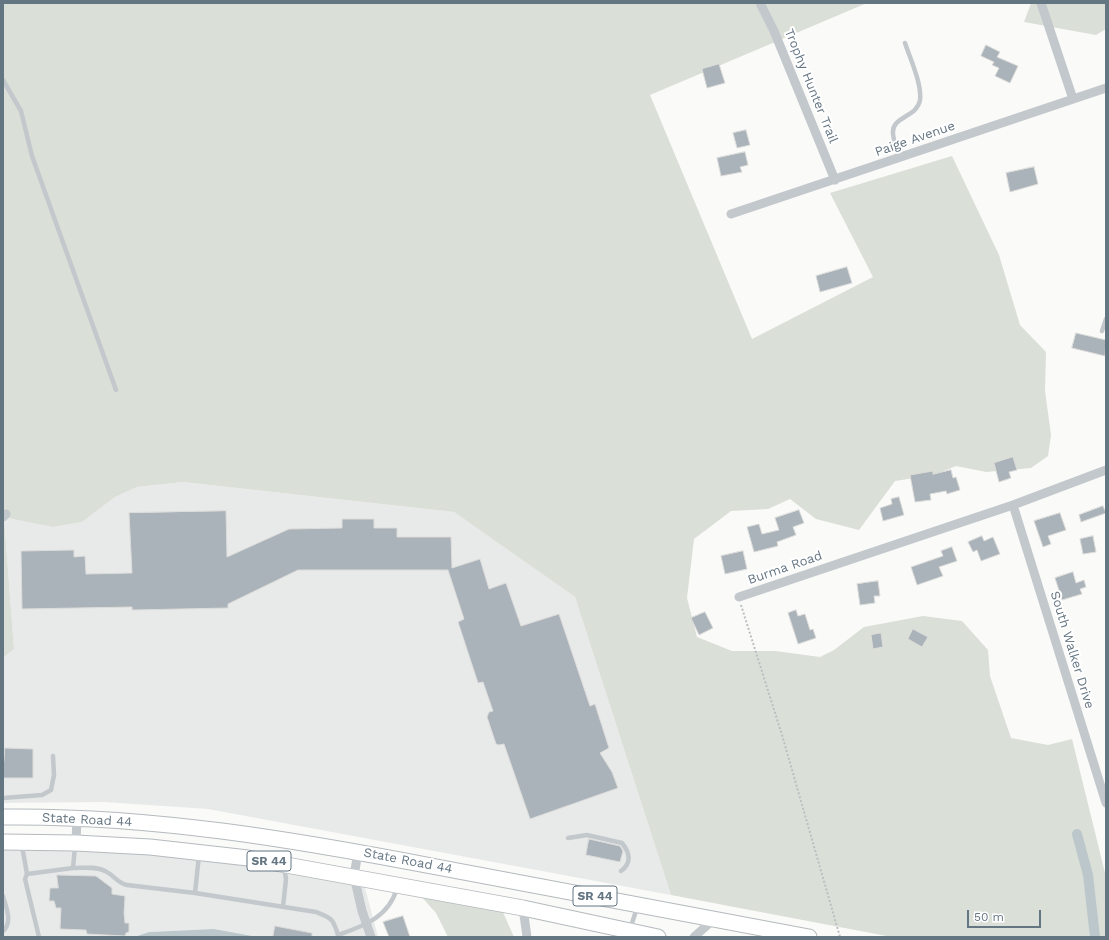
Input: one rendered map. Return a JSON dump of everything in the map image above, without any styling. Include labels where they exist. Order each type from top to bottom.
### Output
[{"type":"main road","name":"State Road 44","points":[[3,817],[77,818],[218,830],[358,852],[809,937]]},
{"type":"main road","name":"State Road 44","points":[[3,842],[76,842],[199,852],[284,864],[523,908],[658,937]]},
{"type":"street","name":"Trophy Hunter Trail","points":[[760,3],[774,31],[835,180]]},
{"type":"street","points":[[1041,3],[1073,99]]},
{"type":"street","name":"Paige Avenue","points":[[731,214],[1106,88]]},
{"type":"street","name":"Burma Road","points":[[739,597],[1013,505],[1106,470]]},
{"type":"street","name":"South Walker Drive","points":[[1013,505],[1106,803]]},
{"type":"street","points":[[76,842],[77,818]]},
{"type":"street","points":[[358,852],[354,876],[366,925],[371,937]]},
{"type":"street","points":[[523,908],[527,937]]},
{"type":"street","points":[[694,937],[714,919]]},
{"type":"lane","points":[[899,158],[893,134],[894,126],[896,121],[912,113],[920,100],[919,89],[905,43]]},
{"type":"lane","points":[[3,80],[21,111],[32,156],[116,390]]},
{"type":"lane","points":[[1102,331],[1106,319]]},
{"type":"lane","points":[[3,798],[42,795],[51,790],[54,775],[53,756]]},
{"type":"lane","points":[[568,838],[588,835],[622,843],[628,850],[630,857],[626,867],[620,871]]},
{"type":"lane","points":[[21,842],[27,874],[25,879],[39,937]]},
{"type":"lane","points":[[73,868],[73,854],[76,842]]},
{"type":"lane","points":[[195,892],[199,852]]},
{"type":"lane","points":[[283,907],[286,879],[284,864]]},
{"type":"lane","points":[[27,874],[73,868],[96,868],[106,871],[120,884],[195,892],[316,912],[331,918],[334,922],[338,936],[366,925],[383,913],[394,899],[398,884]]},
{"type":"lane","points":[[3,896],[8,920],[8,925],[3,931]]},
{"type":"lane","points":[[629,931],[638,904]]},
{"type":"path","name":"Burma Road","points":[[739,597],[782,735],[840,937]]},
{"type":"shaded area","points":[[3,3],[867,3],[650,95],[752,339],[873,277],[830,193],[952,156],[999,255],[1020,325],[1046,352],[1045,391],[1051,435],[1048,456],[1031,468],[986,472],[956,466],[934,475],[895,481],[859,530],[816,519],[790,499],[768,509],[731,511],[694,539],[687,598],[697,637],[732,651],[775,651],[820,657],[834,650],[864,627],[923,616],[962,621],[988,650],[990,676],[1011,738],[1048,745],[1072,739],[1106,877],[1106,937],[892,937],[671,895],[575,597],[454,512],[183,482],[137,487],[115,497],[82,522],[53,527],[4,517],[14,649],[3,658]]},
{"type":"shaded area","points":[[1031,3],[1106,3],[1106,29],[1096,35],[1024,22]]},
{"type":"shaded area","points":[[183,482],[454,512],[575,597],[671,895],[208,809],[104,802],[3,803],[3,658],[14,649],[4,516],[53,527],[82,522],[115,497],[137,487]]},
{"type":"shaded area","points":[[51,848],[159,854],[309,874],[364,884],[378,937],[258,937],[214,929],[149,932],[133,937],[3,937],[3,850]]},
{"type":"shaded area","points":[[419,894],[502,910],[514,937],[448,937],[436,913]]},
{"type":"shaded area","points":[[214,929],[258,937],[134,937],[149,932]]},
{"type":"building","points":[[986,45],[1000,52],[997,57],[1018,66],[1010,83],[995,76],[999,68],[992,65],[994,62],[981,56]]},
{"type":"building","points":[[719,64],[725,83],[707,88],[702,69]]},
{"type":"building","points":[[746,130],[750,145],[737,148],[733,133]]},
{"type":"building","points":[[745,152],[748,165],[740,167],[742,172],[721,176],[717,158]]},
{"type":"building","points":[[1034,167],[1038,184],[1010,192],[1006,173]]},
{"type":"building","points":[[847,267],[852,283],[820,292],[816,276]]},
{"type":"building","points":[[1076,333],[1106,340],[1105,356],[1072,348]]},
{"type":"building","points":[[1013,457],[1017,470],[1009,472],[1011,478],[999,482],[994,463]]},
{"type":"building","points":[[951,470],[953,478],[956,477],[960,490],[947,494],[946,491],[930,494],[931,500],[915,502],[910,475],[933,471],[933,474]]},
{"type":"building","points":[[899,497],[904,515],[883,521],[880,508],[892,504],[891,499]]},
{"type":"building","points":[[1103,506],[1106,513],[1081,522],[1079,515]]},
{"type":"building","points":[[799,510],[804,523],[793,527],[796,535],[777,542],[778,546],[754,552],[747,527],[759,524],[762,534],[779,530],[775,518]]},
{"type":"building","points":[[226,511],[227,557],[289,529],[342,528],[342,519],[374,519],[374,528],[397,528],[397,537],[451,537],[452,568],[480,559],[489,589],[506,583],[521,626],[559,614],[590,706],[595,704],[609,748],[600,753],[612,772],[618,788],[530,819],[504,744],[496,744],[487,717],[489,712],[493,711],[483,682],[478,683],[458,622],[464,619],[448,570],[298,570],[228,604],[228,608],[132,610],[132,607],[22,609],[21,551],[74,550],[74,557],[85,556],[86,574],[132,573],[129,513]]},
{"type":"building","points":[[1060,513],[1066,530],[1048,536],[1051,544],[1043,547],[1034,521]]},
{"type":"building","points":[[982,536],[984,541],[993,537],[1000,554],[981,561],[977,550],[973,552],[968,542]]},
{"type":"building","points":[[1093,536],[1096,552],[1083,554],[1080,539]]},
{"type":"building","points":[[952,547],[957,561],[939,567],[943,576],[917,585],[911,567],[943,556],[941,551]]},
{"type":"building","points":[[743,551],[747,569],[725,574],[721,556]]},
{"type":"building","points":[[1073,572],[1076,583],[1084,580],[1086,587],[1080,589],[1082,594],[1062,600],[1055,578]]},
{"type":"building","points":[[878,581],[880,596],[874,596],[875,603],[860,605],[857,584]]},
{"type":"building","points":[[796,610],[798,616],[805,614],[810,630],[813,629],[816,638],[798,644],[788,613]]},
{"type":"building","points":[[705,612],[713,628],[699,635],[691,618]]},
{"type":"building","points":[[913,629],[928,637],[922,647],[908,639]]},
{"type":"building","points":[[881,633],[883,647],[873,649],[871,635]]},
{"type":"building","points":[[5,748],[33,749],[33,778],[3,778]]},
{"type":"building","points":[[589,839],[620,846],[623,851],[620,862],[586,855]]},
{"type":"building","points":[[57,875],[96,876],[112,888],[112,894],[125,896],[125,923],[129,923],[129,932],[126,933],[125,936],[87,934],[86,930],[60,929],[61,908],[56,908],[54,901],[49,901],[50,888],[58,888]]},
{"type":"building","points":[[403,916],[410,937],[389,937],[383,922]]},
{"type":"building","points":[[275,926],[312,933],[312,937],[273,937]]},
{"type":"waterway","points":[[1077,834],[1088,875],[1095,937]]}]
